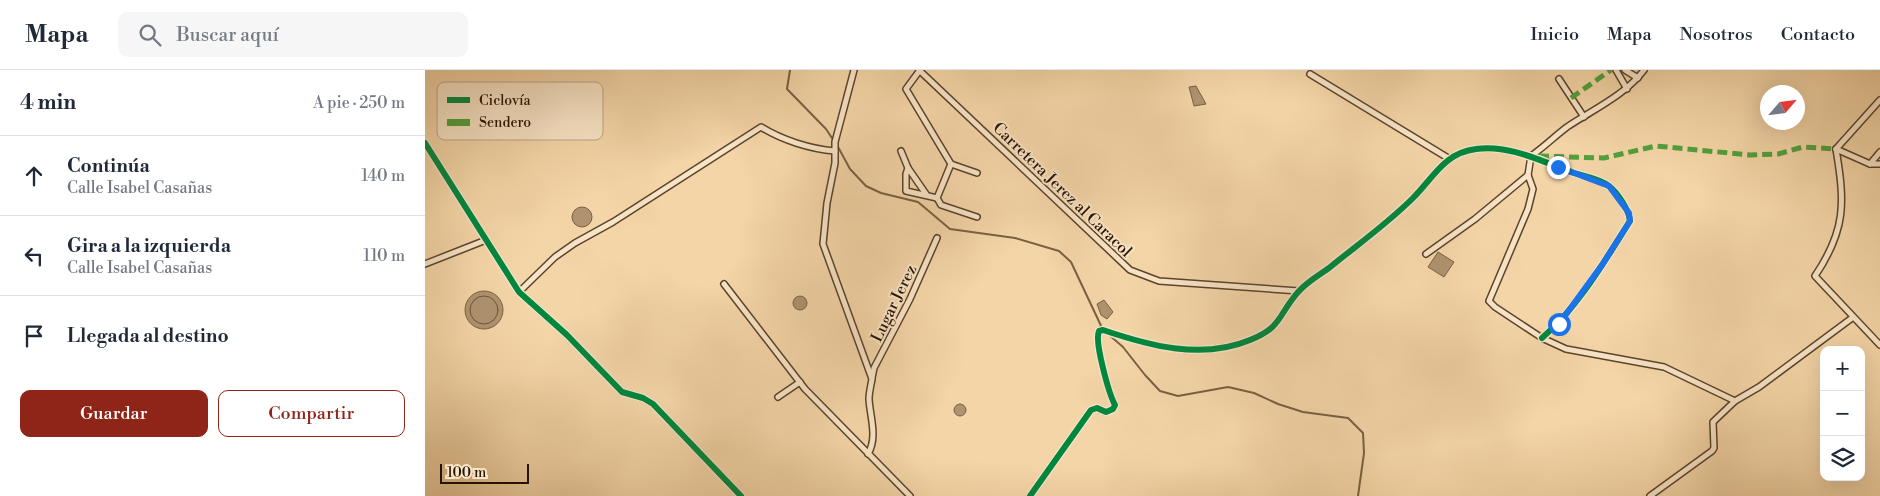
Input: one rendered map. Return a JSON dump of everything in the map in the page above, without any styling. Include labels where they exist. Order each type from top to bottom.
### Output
[{"type":"street","points":[[854,70],[835,142],[835,163],[822,232],[823,244],[872,379],[869,398],[872,413],[872,447],[868,454]]},
{"type":"street","points":[[919,70],[906,89],[951,164],[977,172]]},
{"type":"street","name":"Carretera Jerez al Caracol","points":[[919,70],[1130,270],[1159,281],[1299,291]]},
{"type":"street","points":[[1616,70],[1627,89]]},
{"type":"street","points":[[1625,70],[1638,78]]},
{"type":"street","points":[[1644,70],[1627,89],[1583,117],[1531,156],[1528,175],[1533,189],[1528,209],[1489,301],[1495,308],[1542,338],[1566,349],[1664,368],[1735,401]]},
{"type":"street","points":[[1309,74],[1448,158]]},
{"type":"street","points":[[1559,79],[1583,117]]},
{"type":"street","points":[[1836,149],[1880,100]]},
{"type":"street","points":[[519,292],[555,257],[575,243],[613,222],[761,127],[772,134],[823,151],[835,151]]},
{"type":"street","points":[[425,143],[519,292],[567,335],[622,392],[643,398],[653,404],[741,496]]},
{"type":"street","points":[[1030,496],[1091,410],[1097,408],[1107,412],[1113,409],[1115,405],[1109,394],[1097,334],[1099,331],[1103,330],[1139,342],[1163,347],[1211,350],[1231,347],[1273,329],[1299,291],[1413,198],[1448,158],[1476,149],[1493,148],[1531,156],[1609,186],[1629,213],[1630,221],[1602,265],[1559,324],[1542,338]]},
{"type":"street","points":[[1836,149],[1870,164],[1880,164]]},
{"type":"street","points":[[1836,149],[1841,177],[1841,222],[1829,255],[1815,276],[1852,318],[1880,345]]},
{"type":"street","points":[[901,151],[908,168],[926,194]]},
{"type":"street","points":[[1870,164],[1880,152]]},
{"type":"street","points":[[937,198],[951,164]]},
{"type":"street","points":[[908,168],[906,191],[937,198],[941,206],[977,217]]},
{"type":"street","points":[[1426,254],[1475,219],[1528,175]]},
{"type":"street","name":"Lugar Jerez","points":[[872,379],[874,368],[910,299],[937,238]]},
{"type":"street","points":[[425,264],[486,240]]},
{"type":"street","points":[[724,284],[800,382],[910,496]]},
{"type":"street","points":[[1650,496],[1712,451],[1714,448],[1713,422],[1735,401],[1759,387],[1852,318]]},
{"type":"street","points":[[778,397],[800,382]]},
{"type":"water","points":[[1196,86],[1206,104],[1194,106],[1189,87]]},
{"type":"water","points":[[582,207],[589,210],[592,217],[589,224],[582,227],[575,224],[572,217],[575,210]]},
{"type":"water","points":[[1438,252],[1454,262],[1444,277],[1428,267]]},
{"type":"water","points":[[484,291],[497,297],[503,310],[497,323],[484,329],[471,323],[465,310],[471,297]]},
{"type":"water","points":[[800,296],[805,298],[807,303],[805,308],[800,310],[795,308],[793,303],[795,298]]},
{"type":"water","points":[[1104,300],[1113,312],[1107,319],[1101,315],[1097,304]]},
{"type":"water","points":[[958,404],[962,404],[966,410],[962,416],[958,416],[954,412],[954,408]]},
{"type":"waterway","points":[[790,70],[787,89],[826,129],[834,141]]},
{"type":"waterway","points":[[837,145],[850,169],[866,186],[881,193],[918,202],[950,229],[1015,238],[1059,251],[1071,262],[1103,330]]},
{"type":"waterway","points":[[1108,334],[1123,347],[1160,391],[1178,396],[1228,387],[1254,393],[1278,404],[1303,412],[1348,418],[1363,433],[1364,453],[1358,496]]},
{"type":"marked path","points":[[1571,98],[1611,70]]},
{"type":"marked path","points":[[1539,156],[1604,158],[1656,146],[1750,155],[1778,154],[1803,147],[1836,149]]},
{"type":"cycle path","points":[[425,143],[519,292],[567,335],[622,392],[643,398],[653,404],[741,496]]},
{"type":"cycle path","points":[[1030,496],[1091,410],[1097,408],[1106,412],[1113,409],[1115,405],[1100,356],[1099,331],[1103,330],[1158,345],[1195,350],[1232,346],[1261,335],[1274,325],[1302,288],[1393,217],[1413,198],[1440,167],[1465,151],[1488,148],[1513,151],[1597,180],[1606,184],[1616,193],[1628,212],[1630,221],[1590,283],[1568,312],[1542,338]]},
{"type":"route","points":[[1558,167],[1609,186],[1629,213],[1630,221],[1602,265],[1559,324]]}]
